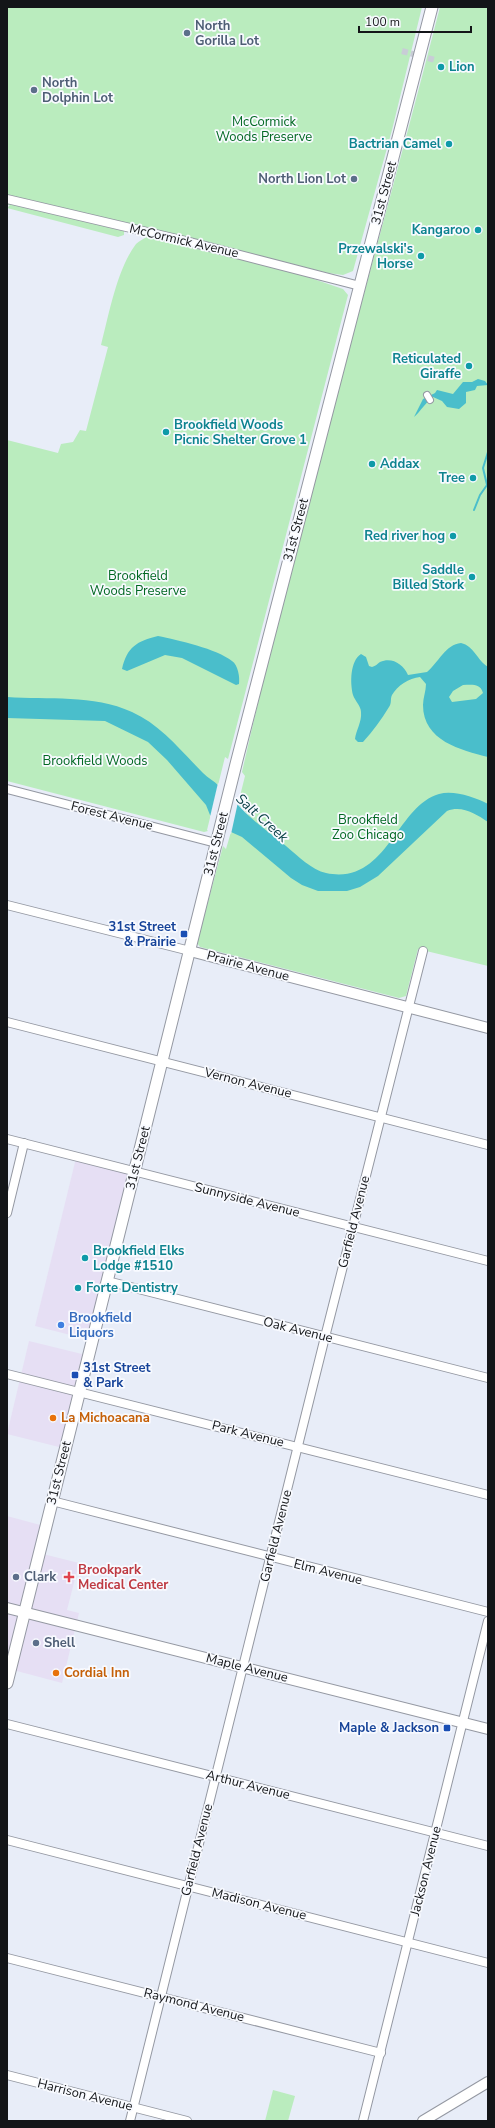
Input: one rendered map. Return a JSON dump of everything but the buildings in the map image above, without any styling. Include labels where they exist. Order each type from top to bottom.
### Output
[{"type":"main road","name":"31st Street","points":[[7,1682],[219,830],[432,7]]},
{"type":"street","name":"McCormick Avenue","points":[[7,199],[190,242],[360,286]]},
{"type":"street","name":"Forest Avenue","points":[[7,789],[216,843]]},
{"type":"street","name":"Prairie Avenue","points":[[7,905],[488,1028]]},
{"type":"street","name":"Garfield Avenue","points":[[130,2121],[380,1117],[423,951]]},
{"type":"street","name":"Vernon Avenue","points":[[7,1022],[488,1145]]},
{"type":"street","name":"Sunnyside Avenue","points":[[7,1139],[488,1261]]},
{"type":"street","points":[[7,1213],[24,1143]]},
{"type":"street","name":"Oak Avenue","points":[[107,1281],[488,1378]]},
{"type":"street","name":"Park Avenue","points":[[7,1374],[488,1495]]},
{"type":"street","name":"Elm Avenue","points":[[52,1501],[488,1612]]},
{"type":"street","name":"Maple Avenue","points":[[7,1608],[488,1729]]},
{"type":"street","name":"Jackson Avenue","points":[[363,2121],[409,1943],[488,1621]]},
{"type":"street","name":"Arthur Avenue","points":[[7,1724],[488,1846]]},
{"type":"street","name":"Madison Avenue","points":[[7,1840],[488,1963]]},
{"type":"street","name":"Raymond Avenue","points":[[7,1958],[381,2053]]},
{"type":"street","name":"Harrison Avenue","points":[[7,2075],[187,2121]]},
{"type":"street","points":[[423,2121],[488,2082]]},
{"type":"shaded area","points":[[77,1154],[133,1168],[90,1340],[35,1326]]},
{"type":"shaded area","points":[[29,1341],[86,1355],[63,1448],[7,1434]]},
{"type":"shaded area","points":[[7,1516],[44,1526],[22,1609],[7,1605]]},
{"type":"shaded area","points":[[43,1554],[79,1563],[67,1610],[79,1613],[62,1683],[13,1670]]},
{"type":"shaded area","points":[[7,1610],[22,1613],[7,1673]]},
{"type":"green space","name":"McCormick Woods Preserve","points":[[7,7],[422,7],[392,130],[353,271],[343,275],[328,273],[198,240],[7,197]]},
{"type":"green space","name":"Brookfield Zoo Chicago","points":[[440,7],[488,7],[488,966],[418,949],[406,996],[399,998],[200,947],[197,943],[223,846],[226,849],[231,832],[248,815],[238,804],[245,776],[242,772],[264,676],[313,484]]},
{"type":"green space","points":[[7,202],[124,231],[124,235],[118,237],[7,208],[10,205],[7,205]]},
{"type":"green space","name":"Brookfield Woods Preserve","points":[[147,237],[290,271],[343,289],[348,295],[228,759],[225,757],[208,831],[204,832],[7,781],[7,440],[58,453],[61,444],[73,442],[80,430],[86,431],[108,347],[101,345],[114,292],[129,254],[136,244]]},
{"type":"green space","points":[[273,2090],[295,2096],[288,2121],[265,2121]]},
{"type":"water","points":[[478,379],[485,381],[488,385],[477,386],[475,390],[466,392],[466,403],[459,409],[447,407],[442,401],[433,397],[414,417],[423,399],[435,393],[437,390],[453,394],[463,382],[472,382]]},
{"type":"water","points":[[158,636],[197,646],[217,653],[232,661],[237,668],[239,684],[236,685],[182,658],[165,655],[127,671],[122,669],[127,655],[134,646],[144,640]]},
{"type":"water","points":[[461,643],[469,647],[488,667],[488,757],[466,751],[445,742],[429,727],[425,717],[423,705],[426,684],[420,677],[404,683],[397,689],[392,695],[386,712],[374,730],[363,742],[358,742],[355,739],[361,719],[360,708],[353,695],[351,685],[353,667],[357,657],[361,654],[366,657],[369,666],[372,667],[380,662],[389,660],[397,662],[408,675],[427,672],[447,650],[456,644]],"holes":[[[463,685],[478,686],[483,693],[476,699],[452,702],[449,697],[453,691]]]},
{"type":"water","name":"Salt Creek","points":[[7,697],[70,699],[102,702],[117,706],[142,717],[170,739],[203,773],[223,789],[254,820],[305,862],[326,873],[347,874],[363,868],[377,857],[412,813],[424,801],[439,794],[451,793],[464,795],[488,804],[488,822],[469,811],[453,809],[447,811],[378,876],[360,887],[347,891],[318,891],[302,885],[291,878],[242,837],[231,832],[210,815],[206,805],[167,760],[148,742],[105,721],[7,718]]},
{"type":"pier","points":[[218,783],[238,802],[231,834],[210,817]]},
{"type":"waterway","points":[[474,510],[480,495],[487,485],[483,468],[488,452]]},
{"type":"tunnel","points":[[402,51],[435,60]]},
{"type":"place","name":"North Gorilla Lot","points":[[187,33]]},
{"type":"place","name":"Lion","points":[[441,67]]},
{"type":"place","name":"North Dolphin Lot","points":[[34,90]]},
{"type":"place","name":"Bactrian Camel","points":[[449,144]]},
{"type":"place","name":"North Lion Lot","points":[[354,179]]},
{"type":"place","name":"Kangaroo","points":[[478,230]]},
{"type":"place","name":"Przewalski's Horse","points":[[421,256]]},
{"type":"place","name":"Reticulated Giraffe","points":[[469,366]]},
{"type":"place","name":"Brookfield Woods Picnic Shelter Grove 1","points":[[166,432]]},
{"type":"place","name":"Addax","points":[[372,464]]},
{"type":"place","name":"Tree","points":[[473,478]]},
{"type":"place","name":"Red river hog","points":[[453,536]]},
{"type":"place","name":"Saddle Billed Stork","points":[[472,577]]},
{"type":"place","name":"31st Street & Prairie","points":[[184,934]]},
{"type":"place","name":"Brookfield Elks Lodge #1510","points":[[85,1258]]},
{"type":"place","name":"Forte Dentistry","points":[[78,1288]]},
{"type":"place","name":"Brookfield Liquors","points":[[61,1325]]},
{"type":"place","name":"31st Street & Park","points":[[75,1375]]},
{"type":"place","name":"La Michoacana","points":[[53,1418]]},
{"type":"place","name":"Clark","points":[[16,1577]]},
{"type":"place","name":"Brookpark Medical Center","points":[[69,1577]]},
{"type":"place","name":"Shell","points":[[36,1643]]},
{"type":"place","name":"Cordial Inn","points":[[56,1673]]},
{"type":"place","name":"Maple & Jackson","points":[[447,1728]]},
{"type":"park label","name":"Brookfield Woods","points":[[95,761]]}]
